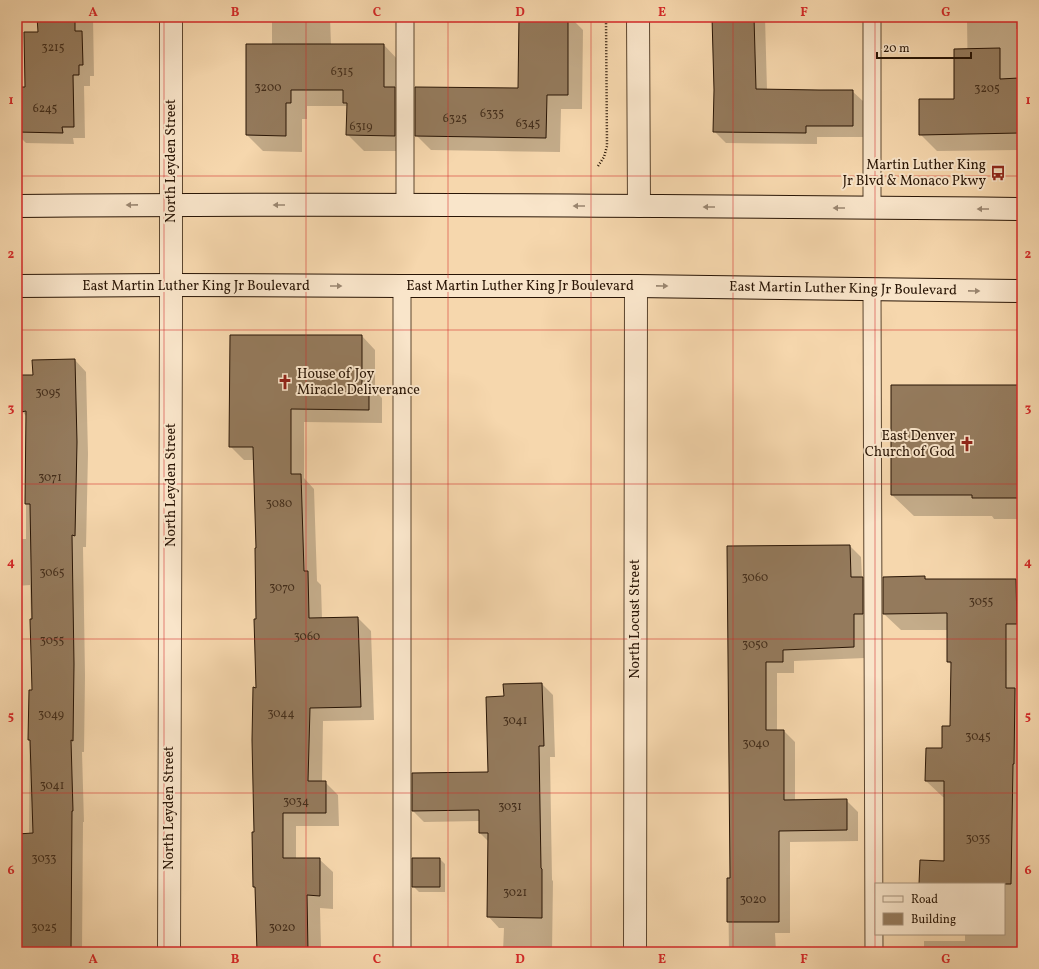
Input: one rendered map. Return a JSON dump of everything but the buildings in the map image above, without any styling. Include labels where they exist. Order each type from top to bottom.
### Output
[{"type":"main road","name":"North Leyden Street","points":[[169,952],[171,17]]},
{"type":"main road","points":[[638,17],[639,206]]},
{"type":"main road","points":[[17,206],[405,205],[1022,209]]},
{"type":"main road","name":"East Martin Luther King Jr Boulevard","points":[[17,286],[636,286],[1022,292]]},
{"type":"main road","name":"North Locust Street","points":[[635,952],[636,286]]},
{"type":"lane","points":[[405,17],[405,205]]},
{"type":"lane","points":[[872,17],[872,208]]},
{"type":"lane","points":[[402,286],[402,952]]},
{"type":"lane","points":[[872,289],[874,952]]},
{"type":"path","points":[[598,166],[604,157],[607,146],[606,17]]},
{"type":"place","name":"Martin Luther King Jr Blvd & Monaco Pkwy","points":[[998,173]]},
{"type":"place","name":"House of Joy Miracle Deliverance","points":[[285,382]]},
{"type":"place","name":"East Denver Church of God","points":[[967,444]]}]
